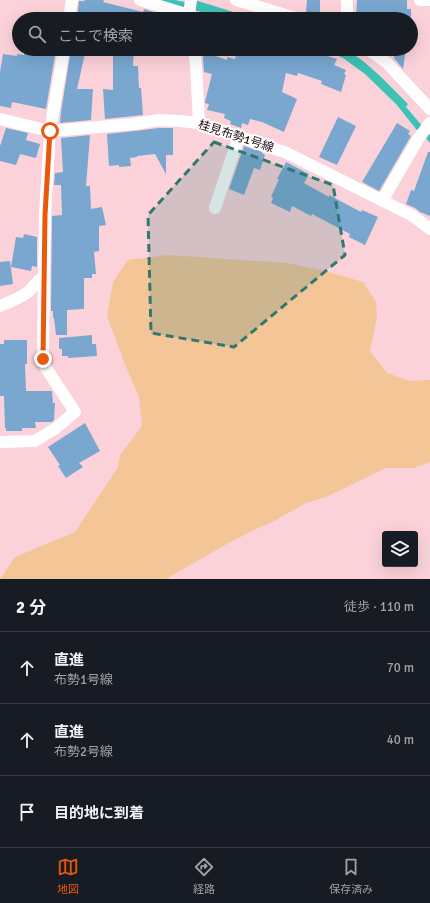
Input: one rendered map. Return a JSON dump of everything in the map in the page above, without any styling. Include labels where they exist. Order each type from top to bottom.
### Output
[{"type":"street","points":[[70,12],[72,0]]},
{"type":"street","points":[[140,0],[175,12]]},
{"type":"street","points":[[190,12],[191,0]]},
{"type":"street","points":[[236,0],[276,12]]},
{"type":"street","points":[[347,0],[347,12]]},
{"type":"street","points":[[420,0],[430,0]]},
{"type":"street","points":[[0,442],[35,441],[56,428],[75,412],[46,368],[43,359],[45,215],[50,131],[63,56]]},
{"type":"street","points":[[195,56],[199,122]]},
{"type":"street","points":[[378,56],[387,63],[430,109]]},
{"type":"street","name":"桂見布勢1号線","points":[[0,119],[50,131],[134,124],[159,120],[199,122],[287,153],[414,216],[430,229]]},
{"type":"street","points":[[382,201],[418,139],[430,122]]},
{"type":"street","points":[[215,208],[239,136]]},
{"type":"street","points":[[0,306],[17,299],[29,291],[38,280],[44,277]]},
{"type":"highlighted area","points":[[214,142],[333,185],[345,255],[234,347],[151,333],[148,215]]},
{"type":"shaded area","points":[[169,255],[287,263],[321,270],[363,282],[376,302],[377,317],[370,351],[387,373],[410,381],[430,380],[430,462],[414,468],[386,468],[328,496],[306,503],[274,521],[225,545],[166,579],[0,579],[15,557],[75,532],[118,467],[120,455],[142,426],[139,397],[107,316],[113,282],[128,260]]},
{"type":"water","points":[[147,0],[175,0],[185,2],[198,1],[233,12],[201,12]]},
{"type":"water","points":[[339,56],[356,56],[379,75],[408,104],[406,107],[430,135],[430,143],[416,129],[396,104],[365,74]]},
{"type":"building","points":[[104,0],[103,2],[143,12],[78,12],[79,1]]},
{"type":"building","points":[[307,0],[320,0],[320,12],[306,12]]},
{"type":"building","points":[[357,0],[407,0],[407,9],[411,9],[411,12],[356,12]]},
{"type":"building","points":[[144,9],[154,12],[143,12]]},
{"type":"building","points":[[3,54],[12,56],[55,56],[46,109],[12,102],[11,108],[0,106],[0,72]]},
{"type":"building","points":[[70,56],[84,56],[77,89],[93,89],[91,120],[60,123]]},
{"type":"building","points":[[113,56],[134,56],[133,66],[138,66],[139,88],[141,88],[143,115],[105,119],[103,89],[113,90]]},
{"type":"building","points":[[203,56],[216,56],[227,60],[227,57],[235,59],[236,56],[328,56],[337,59],[334,65],[346,70],[344,74],[346,75],[341,92],[321,84],[322,81],[298,73],[297,76],[286,73],[282,92],[297,99],[284,132],[262,122],[250,119],[248,125],[242,123],[241,128],[230,124],[231,121],[224,118],[225,114],[207,110],[209,104],[205,103],[212,74],[204,72]]},
{"type":"building","points":[[394,56],[405,56],[403,69],[394,58]]},
{"type":"building","points":[[338,117],[356,126],[337,165],[319,157]]},
{"type":"building","points":[[397,123],[410,131],[408,134],[411,136],[379,191],[362,182]]},
{"type":"building","points":[[6,128],[28,133],[26,140],[40,144],[36,158],[20,154],[16,165],[0,161],[0,146]]},
{"type":"building","points":[[159,128],[173,128],[173,155],[166,155],[166,174],[155,154],[130,158],[131,166],[109,166],[107,134]]},
{"type":"building","points":[[90,135],[86,186],[90,186],[91,209],[102,207],[106,225],[99,226],[99,251],[94,252],[96,274],[92,274],[92,278],[84,278],[84,309],[67,310],[67,335],[56,335],[53,311],[51,311],[52,216],[62,215],[61,185],[54,185],[55,173],[63,172],[61,138]]},
{"type":"building","points":[[244,146],[262,152],[265,155],[260,170],[254,168],[244,195],[229,189]]},
{"type":"building","points":[[428,152],[430,152],[430,216],[406,204],[411,190],[414,191]]},
{"type":"building","points":[[286,162],[309,174],[304,183],[361,212],[362,210],[378,217],[365,245],[349,237],[350,234],[312,214],[311,216],[292,206],[290,212],[271,203],[273,198],[271,197],[279,179],[277,179]]},
{"type":"building","points":[[24,234],[37,237],[37,267],[32,266],[31,271],[11,267],[16,237],[23,238]]},
{"type":"building","points":[[10,261],[13,284],[0,286],[0,262]]},
{"type":"building","points":[[92,335],[92,344],[96,344],[97,356],[68,358],[68,356],[62,356],[62,349],[59,349],[59,338]]},
{"type":"building","points":[[4,340],[27,340],[27,364],[25,364],[26,391],[52,391],[53,403],[55,403],[54,420],[52,422],[35,422],[36,428],[22,428],[22,431],[6,431],[4,396],[0,396],[0,344],[4,344]]},
{"type":"building","points":[[85,423],[100,451],[79,463],[83,467],[66,478],[58,466],[60,465],[48,447]]},
{"type":"route","points":[[43,359],[45,215],[50,131]]}]
